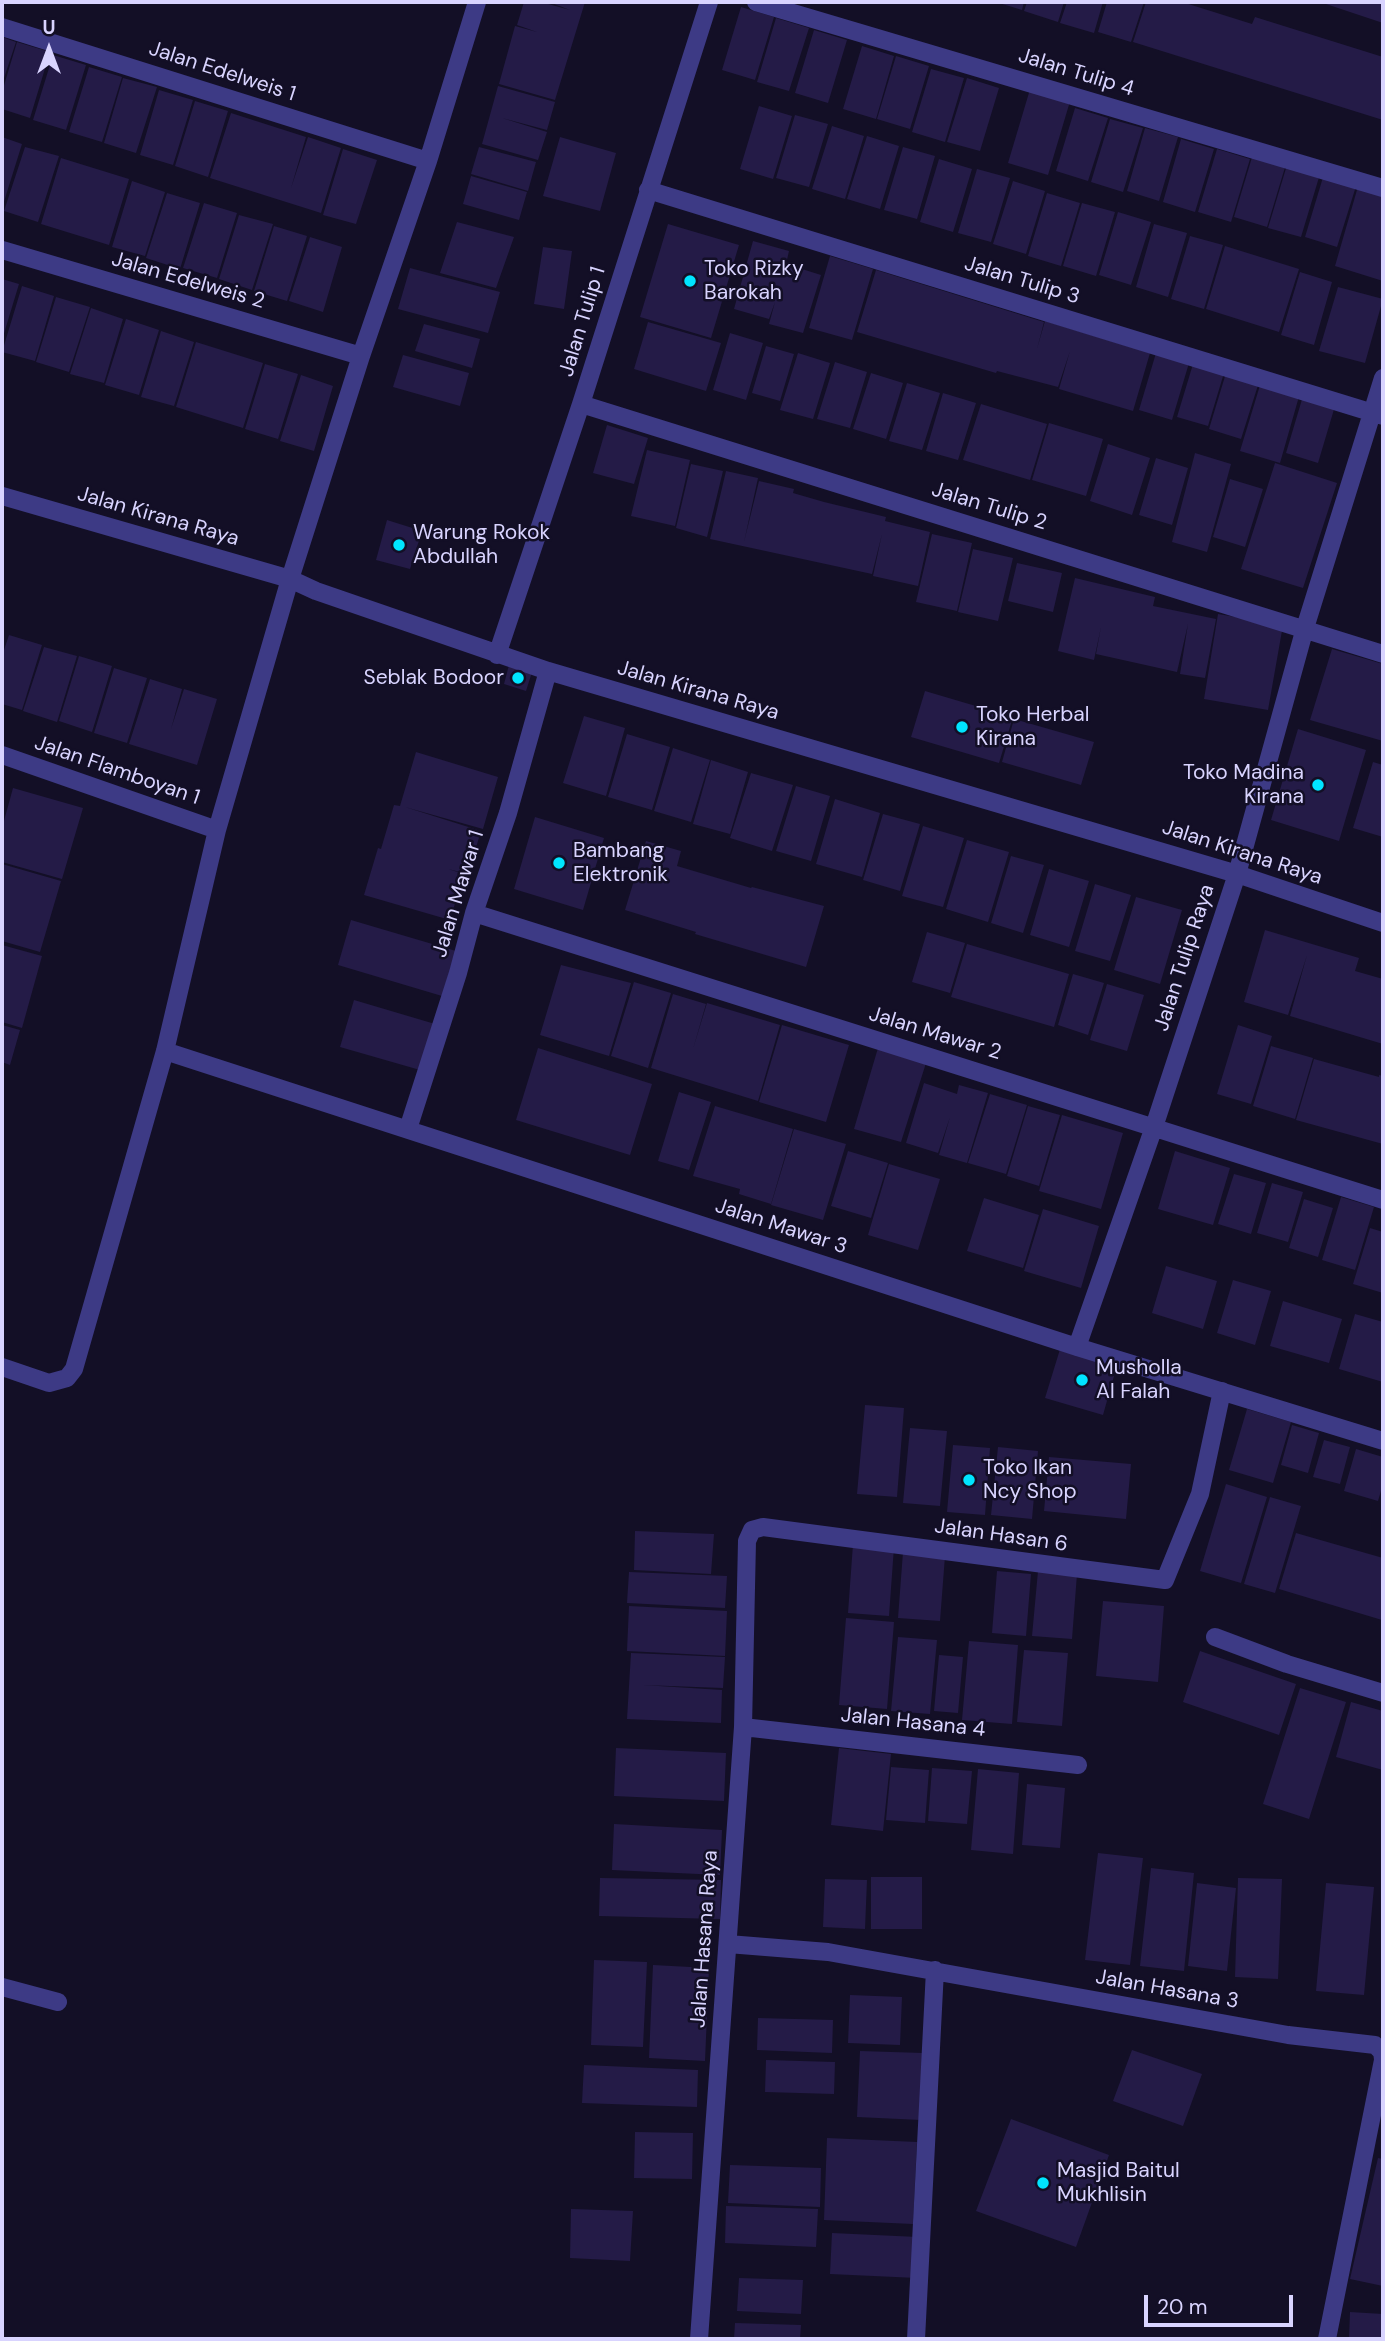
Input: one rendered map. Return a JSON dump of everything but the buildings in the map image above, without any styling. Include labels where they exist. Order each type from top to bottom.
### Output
[{"type":"street","points":[[2,1367],[49,1383],[67,1378],[74,1369],[165,1051],[217,830],[290,579],[361,356],[429,161],[477,2]]},
{"type":"street","name":"Jalan Tulip 1","points":[[497,655],[581,404],[709,2]]},
{"type":"street","name":"Jalan Tulip 4","points":[[756,2],[1383,188]]},
{"type":"street","name":"Jalan Edelweis 1","points":[[2,27],[429,161]]},
{"type":"street","name":"Jalan Tulip 3","points":[[648,190],[1378,414]]},
{"type":"street","name":"Jalan Edelweis 2","points":[[2,250],[361,356]]},
{"type":"street","name":"Jalan Tulip Raya","points":[[1076,1347],[1154,1127],[1237,874],[1305,628],[1378,414],[1383,378]]},
{"type":"street","name":"Jalan Tulip 2","points":[[581,404],[1383,654]]},
{"type":"street","name":"Jalan Kirana Raya","points":[[2,496],[290,579],[316,591],[548,671],[1237,874],[1383,923]]},
{"type":"street","name":"Jalan Mawar 1","points":[[408,1129],[458,973],[474,913],[508,813],[548,671]]},
{"type":"street","name":"Jalan Flamboyan 1","points":[[2,755],[217,830]]},
{"type":"street","name":"Jalan Mawar 2","points":[[474,913],[1383,1200]]},
{"type":"street","name":"Jalan Mawar 3","points":[[165,1051],[1076,1347],[1383,1441]]},
{"type":"street","name":"Jalan Hasan 6","points":[[747,1541],[752,1530],[763,1527],[1165,1580],[1200,1494],[1222,1391]]},
{"type":"street","name":"Jalan Hasana Raya","points":[[699,2339],[743,1727],[747,1541]]},
{"type":"street","points":[[1215,1637],[1287,1664],[1383,1693]]},
{"type":"street","name":"Jalan Hasana 4","points":[[743,1727],[1078,1765]]},
{"type":"street","name":"Jalan Hasana 3","points":[[728,1944],[828,1952],[1288,2035],[1375,2045],[1382,2052],[1383,2060],[1327,2339]]},
{"type":"street","points":[[916,2339],[935,1970]]},
{"type":"street","points":[[2,1987],[58,2002]]},
{"type":"place","name":"Toko Rizky Barokah","points":[[690,281]]},
{"type":"place","name":"Warung Rokok Abdullah","points":[[399,545]]},
{"type":"place","name":"Seblak Bodoor","points":[[518,678]]},
{"type":"place","name":"Toko Herbal Kirana","points":[[962,727]]},
{"type":"place","name":"Toko Madina Kirana","points":[[1318,785]]},
{"type":"place","name":"Bambang Elektronik","points":[[559,863]]},
{"type":"place","name":"Musholla Al Falah","points":[[1082,1380]]},
{"type":"place","name":"Toko Ikan Ncy Shop","points":[[969,1480]]},
{"type":"place","name":"Masjid Baitul Mukhlisin","points":[[1043,2183]]}]
